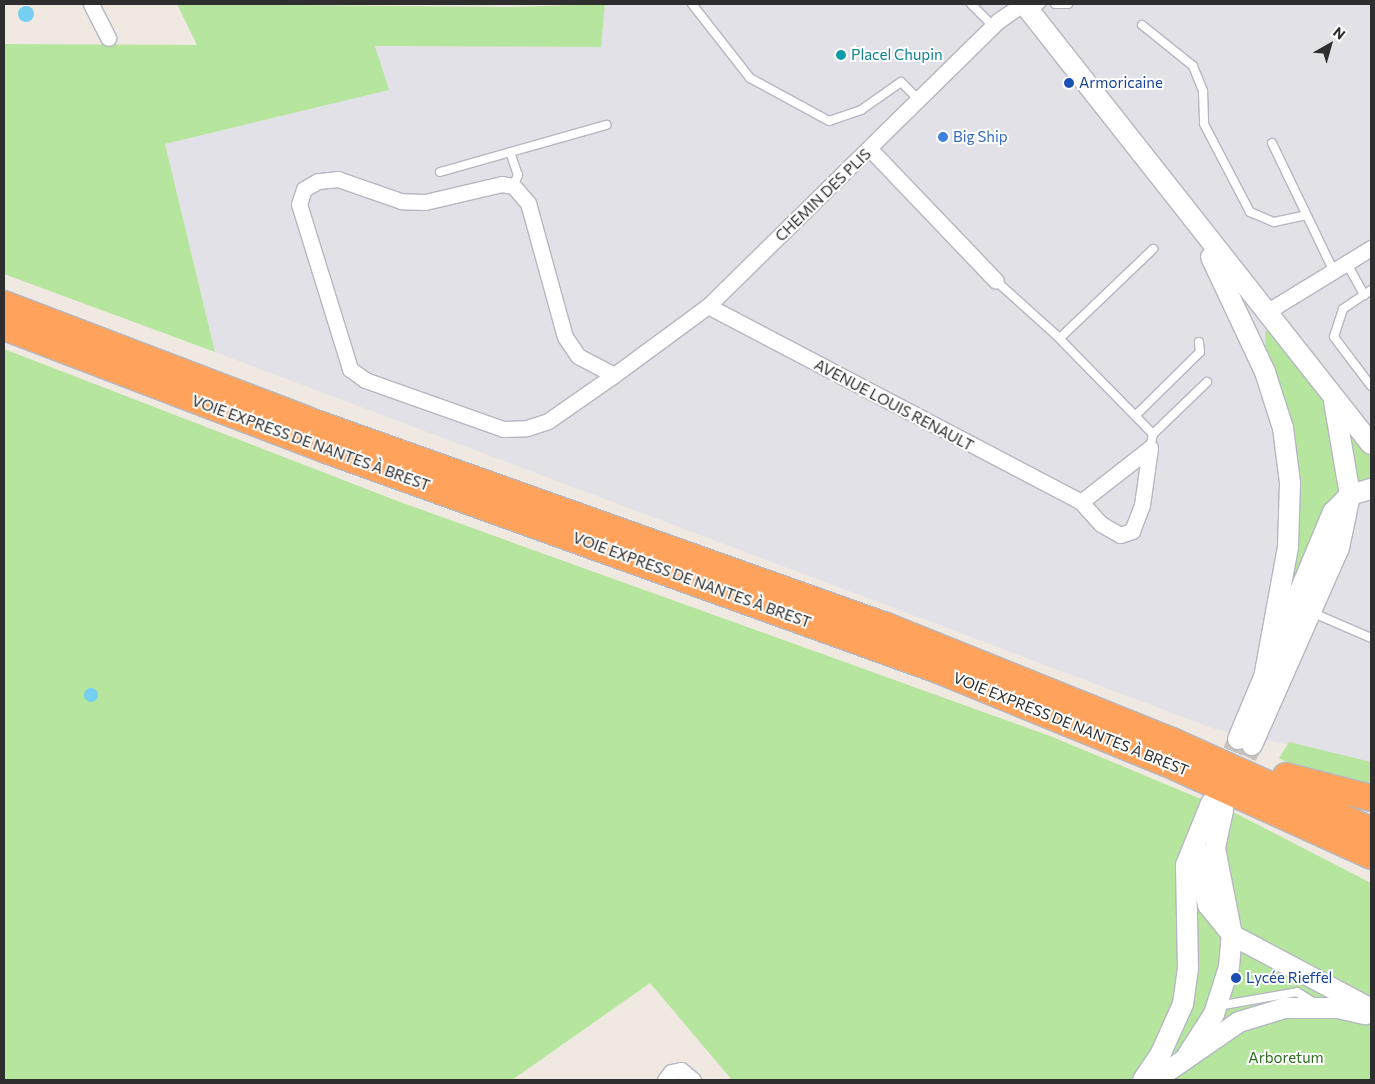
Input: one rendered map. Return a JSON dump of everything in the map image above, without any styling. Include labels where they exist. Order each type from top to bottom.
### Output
[{"type":"highway","name":"VOIE EXPRESS DE NANTES À BREST","points":[[4,304],[316,423],[877,623],[1174,742],[1281,788],[1371,830]]},
{"type":"highway","name":"VOIE EXPRESS DE NANTES À BREST","points":[[4,327],[326,450],[938,670],[1164,762],[1371,856]]},
{"type":"highway","points":[[1174,742],[1194,740],[1286,776],[1371,798]]},
{"type":"main road","points":[[1030,6],[1165,185],[1332,391],[1371,444]]},
{"type":"main road","points":[[1165,185],[1215,263],[1245,328],[1283,428],[1290,483],[1288,547],[1264,678],[1245,742],[1304,611]]},
{"type":"main road","points":[[1245,328],[1268,311]]},
{"type":"main road","points":[[1264,678],[1339,548],[1350,495],[1345,446],[1332,391]]},
{"type":"main road","points":[[1350,495],[1371,489]]},
{"type":"main road","points":[[1143,1080],[1172,1032],[1185,990],[1184,888],[1186,865],[1196,836],[1217,806],[1215,848],[1232,935],[1229,967],[1216,1006],[1187,1056]]},
{"type":"main road","points":[[1196,836],[1202,889],[1208,906],[1232,935],[1371,1009]]},
{"type":"main road","points":[[1185,990],[1197,1009],[1209,1012],[1216,1006]]},
{"type":"main road","points":[[1155,1080],[1187,1056],[1239,1022],[1285,1008],[1321,1008],[1371,1017]]},
{"type":"street","points":[[91,4],[108,38]]},
{"type":"street","name":"CHEMIN DES PLIS","points":[[514,186],[502,184],[425,202],[401,201],[338,179],[318,181],[304,189],[299,204],[346,362],[365,380],[503,429],[548,421],[614,376],[708,306],[870,149],[993,26],[1030,6]]},
{"type":"street","points":[[870,149],[996,281]]},
{"type":"street","points":[[514,186],[528,203],[565,337],[578,356],[614,376]]},
{"type":"street","points":[[1268,311],[1371,248]]},
{"type":"street","name":"AVENUE LOUIS RENAULT","points":[[708,306],[1081,502],[1111,532],[1126,535],[1132,531],[1142,505],[1152,441]]},
{"type":"street","points":[[1081,502],[1152,441]]},
{"type":"street","points":[[665,1080],[671,1072],[681,1070],[692,1080]]},
{"type":"lane","points":[[692,4],[750,78],[829,121],[861,110],[901,82],[919,100]]},
{"type":"lane","points":[[971,4],[993,26]]},
{"type":"lane","points":[[1056,4],[1068,4]]},
{"type":"lane","points":[[1142,25],[1193,66],[1203,91],[1204,124],[1250,212],[1274,222],[1306,215]]},
{"type":"lane","points":[[440,172],[606,125]]},
{"type":"lane","points":[[1272,143],[1306,215],[1340,266],[1364,295]]},
{"type":"lane","points":[[510,152],[518,175],[514,186]]},
{"type":"lane","points":[[1060,338],[1153,249]]},
{"type":"lane","points":[[996,281],[1060,338],[1135,416],[1152,441],[1207,382]]},
{"type":"lane","points":[[1371,290],[1343,309],[1334,337],[1371,386]]},
{"type":"lane","points":[[1135,416],[1200,352],[1200,342]]},
{"type":"lane","points":[[1304,611],[1371,638]]},
{"type":"lane","points":[[1216,1006],[1297,992],[1321,1008]]},
{"type":"shaded area","points":[[605,4],[1371,4],[1371,762],[1215,729],[215,352],[165,144],[388,90],[375,46],[601,47]]},
{"type":"green space","points":[[177,4],[512,7],[605,4],[601,47],[375,46],[389,90],[165,144],[215,352],[4,274],[4,44],[197,45]]},
{"type":"green space","points":[[1265,331],[1272,333],[1330,403],[1343,492],[1298,588],[1290,587],[1298,532],[1266,357]]},
{"type":"green space","name":"Arboretum","points":[[4,349],[400,502],[1050,736],[1237,814],[1371,883],[1371,1080],[732,1080],[650,983],[512,1080],[4,1080]]},
{"type":"green space","points":[[1349,431],[1371,457],[1371,480],[1356,484]]},
{"type":"green space","points":[[1289,742],[1371,762],[1371,811],[1279,758]]},
{"type":"water","points":[[23,6],[29,6],[34,11],[32,20],[23,22],[18,17],[18,11]]},
{"type":"water","points":[[91,688],[96,690],[98,695],[96,700],[91,702],[86,700],[84,695],[86,690]]},
{"type":"tunnel","points":[[1221,779],[1238,739]]},
{"type":"tunnel","points":[[1234,784],[1252,745]]},
{"type":"place","name":"Placel Chupin","points":[[841,55]]},
{"type":"place","name":"Armoricaine","points":[[1069,83]]},
{"type":"place","name":"Big Ship","points":[[943,137]]},
{"type":"place","name":"Lycée Rieffel","points":[[1236,978]]}]
